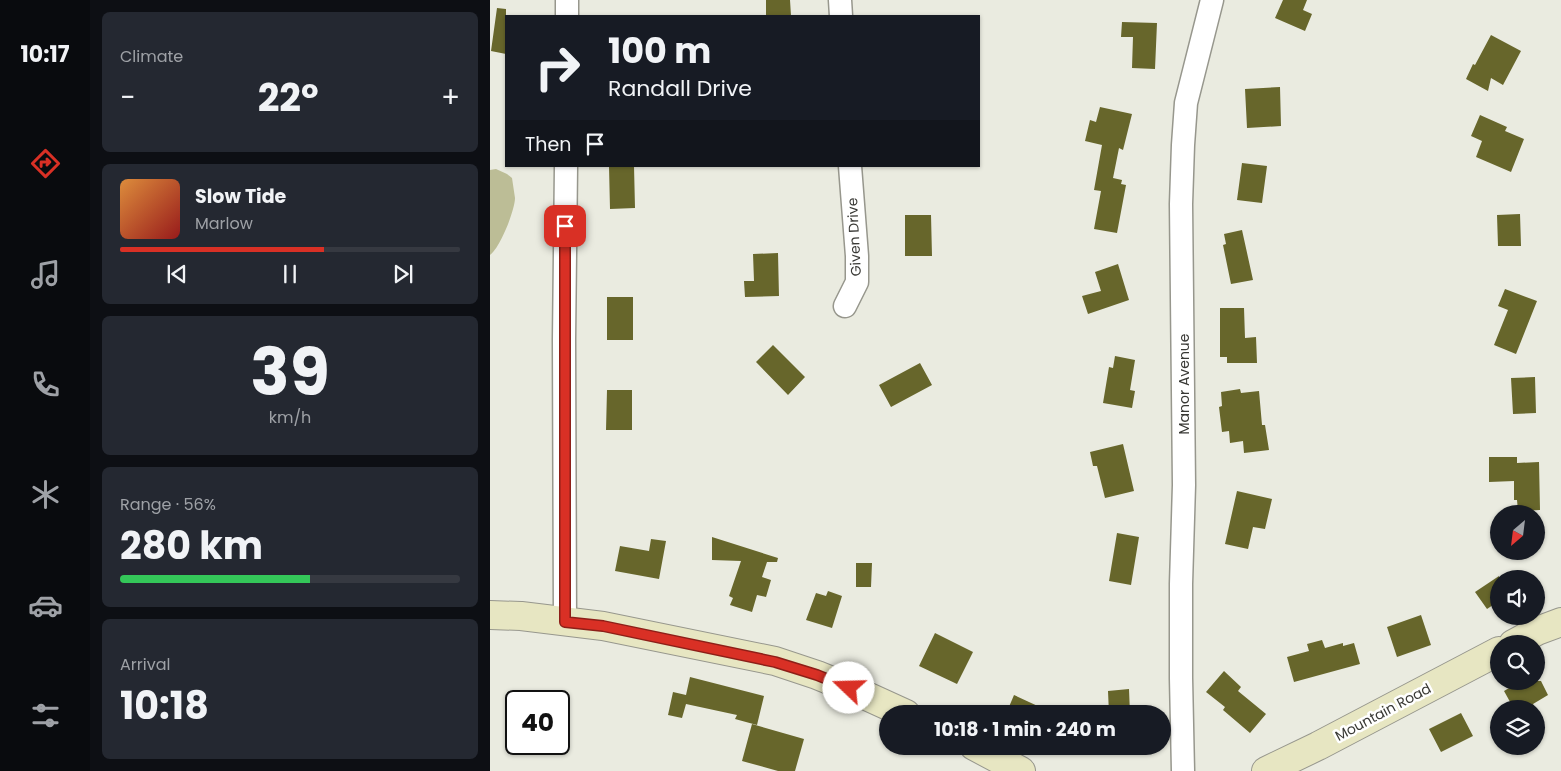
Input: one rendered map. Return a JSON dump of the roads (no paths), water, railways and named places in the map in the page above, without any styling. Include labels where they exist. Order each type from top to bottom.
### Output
[{"type":"street","points":[[567,0],[567,15]]},
{"type":"street","points":[[840,0],[841,15]]},
{"type":"street","name":"Manor Avenue","points":[[1183,771],[1181,622],[1184,485],[1181,204],[1183,145],[1186,102],[1212,0]]},
{"type":"street","points":[[565,622],[564,332],[566,167]]},
{"type":"street","name":"Given Drive","points":[[845,306],[856,282],[857,256],[850,167]]},
{"type":"street","points":[[490,615],[521,616],[603,626],[775,662],[817,675],[886,705]]},
{"type":"street","points":[[1530,635],[1561,622]]},
{"type":"street","name":"Mountain Road","points":[[1266,771],[1318,746],[1490,656]]},
{"type":"street","points":[[991,755],[1021,771]]}]
